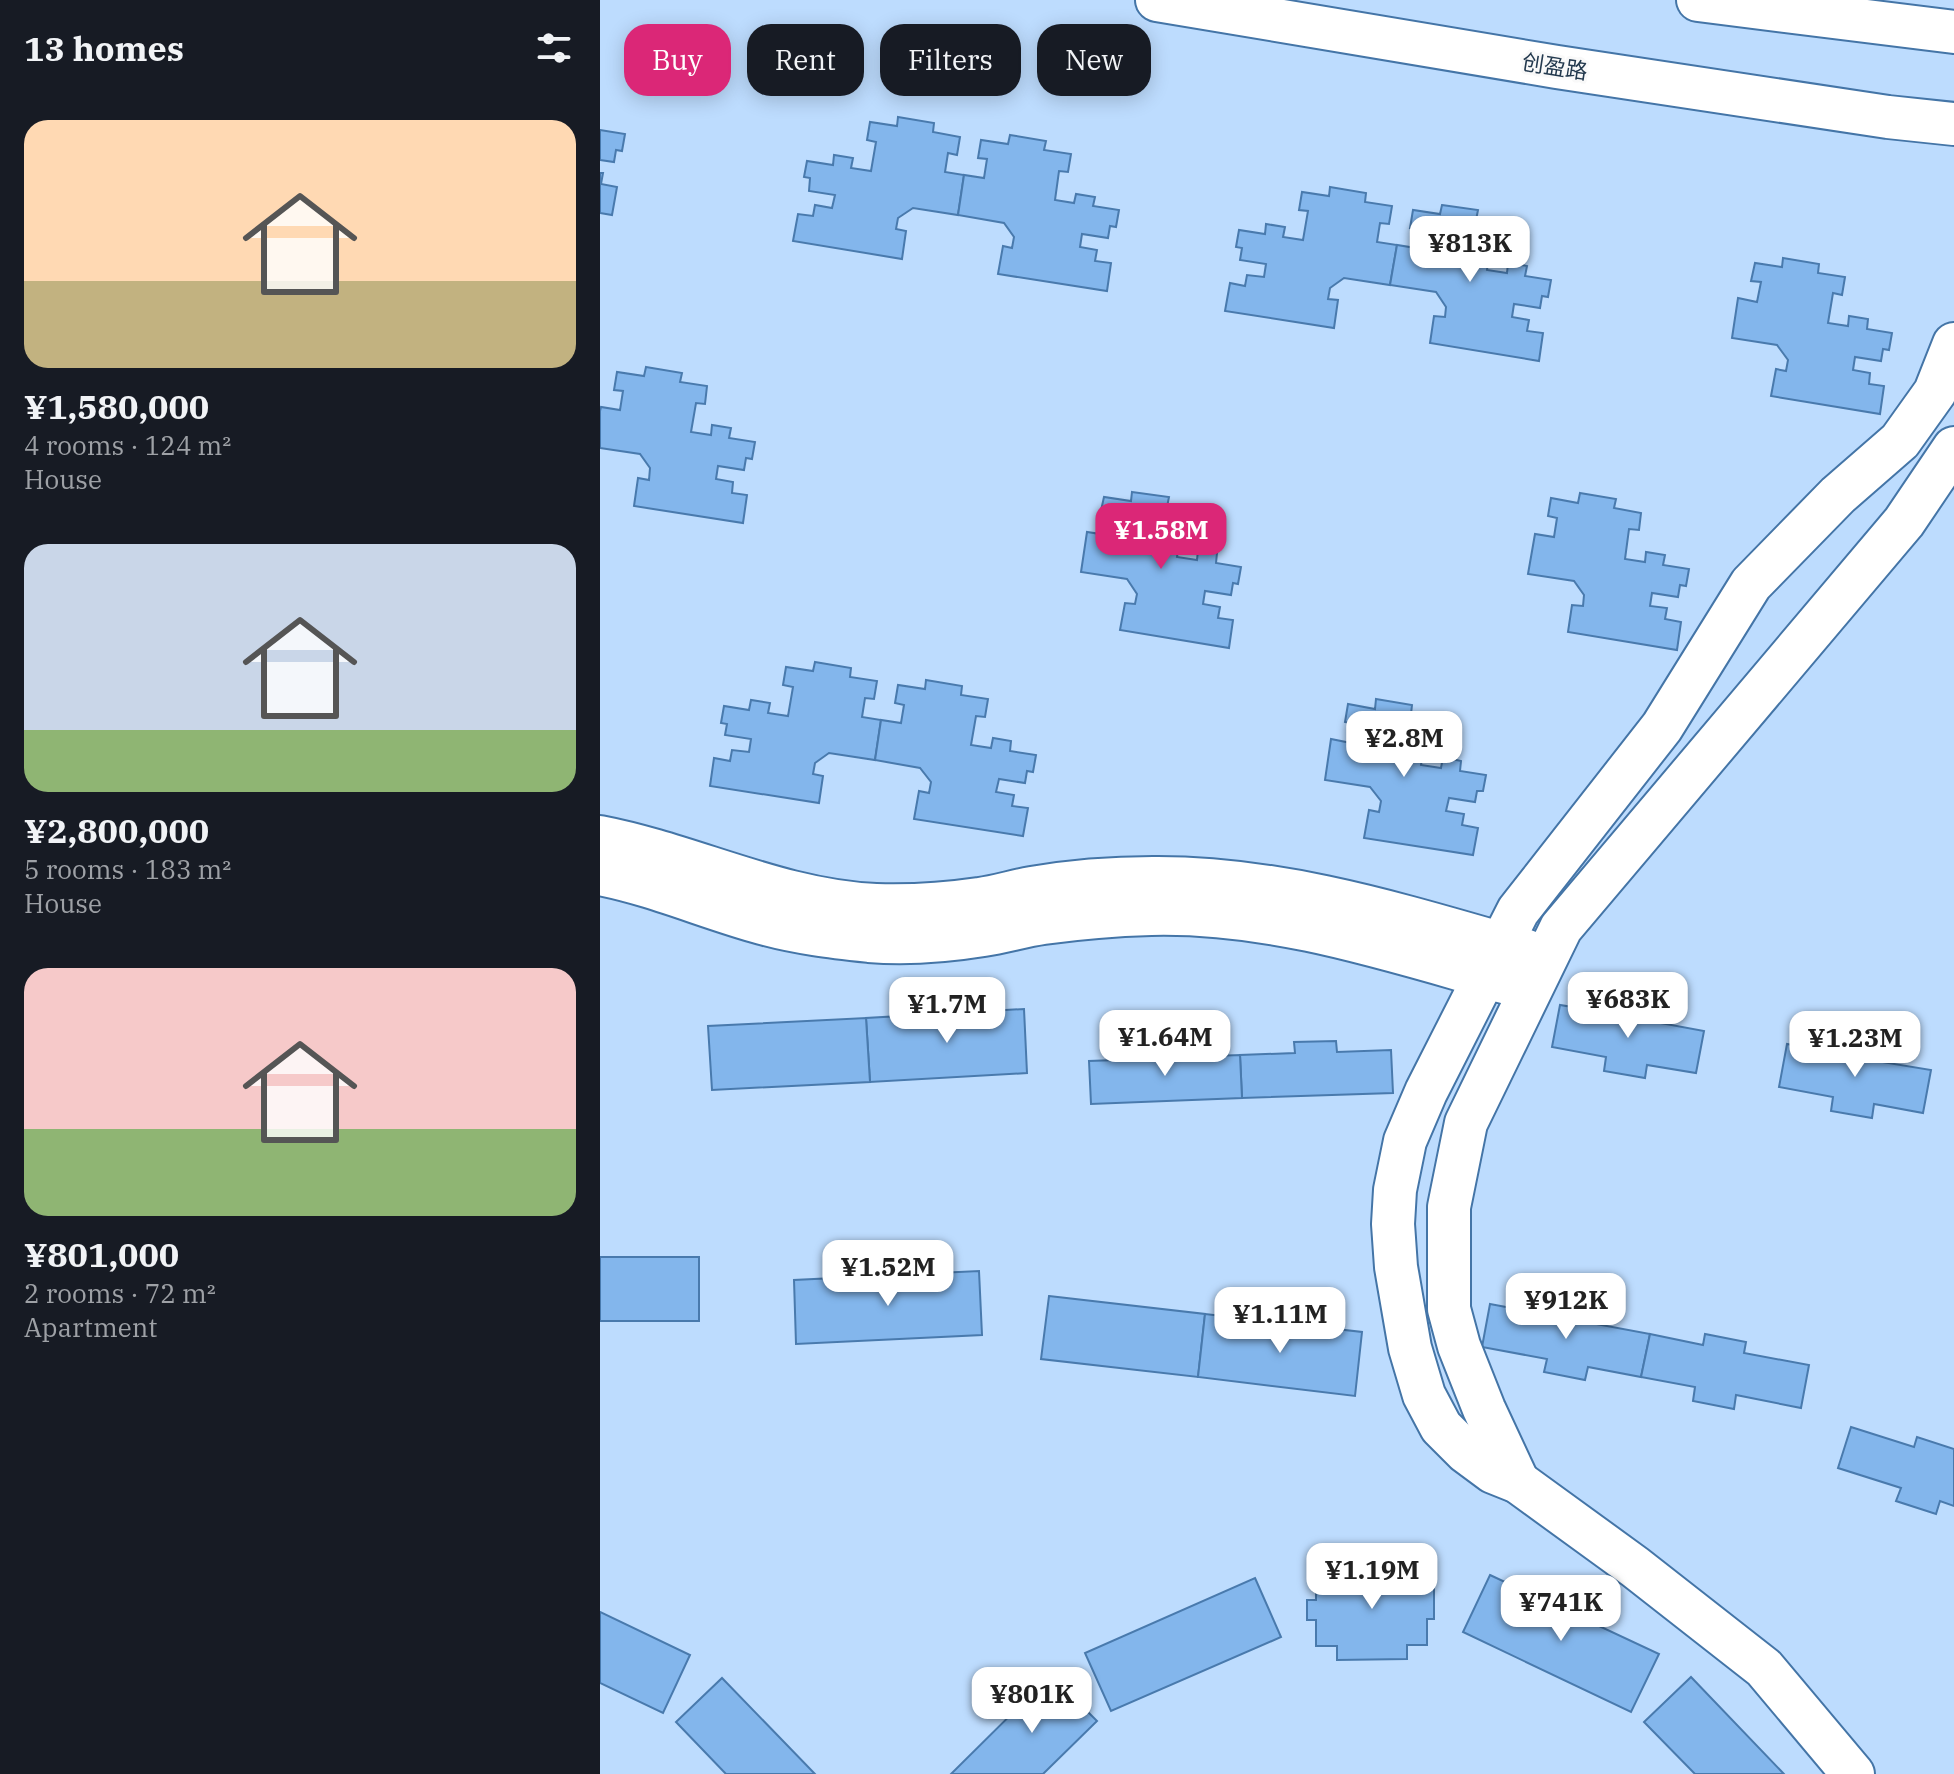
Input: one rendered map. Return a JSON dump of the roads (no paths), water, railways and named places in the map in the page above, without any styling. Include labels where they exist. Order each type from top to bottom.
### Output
[{"type":"street","name":"创盈路","points":[[1157,0],[1557,67],[1888,117],[1954,124]]},
{"type":"street","points":[[1698,0],[1954,32]]},
{"type":"street","points":[[1853,1774],[1764,1668],[1635,1567],[1518,1482],[1493,1472],[1466,1452],[1441,1427],[1424,1395],[1410,1348],[1396,1267],[1393,1224],[1395,1190],[1405,1141],[1426,1092],[1518,911],[1662,727],[1751,584],[1838,495],[1900,441],[1935,392],[1954,344]]},
{"type":"street","points":[[1518,1482],[1484,1409],[1459,1346],[1449,1309],[1449,1207],[1466,1123],[1561,928],[1904,522],[1954,448]]},
{"type":"street","points":[[600,837],[671,854],[771,888],[823,899],[875,905],[927,905],[1093,881],[1154,878],[1265,885],[1351,901],[1493,960],[1539,973]]},
{"type":"street","points":[[600,874],[660,889],[761,923],[817,935],[873,941],[930,941],[986,935],[1039,923],[1155,914],[1212,916],[1307,928],[1354,939],[1493,960]]}]
